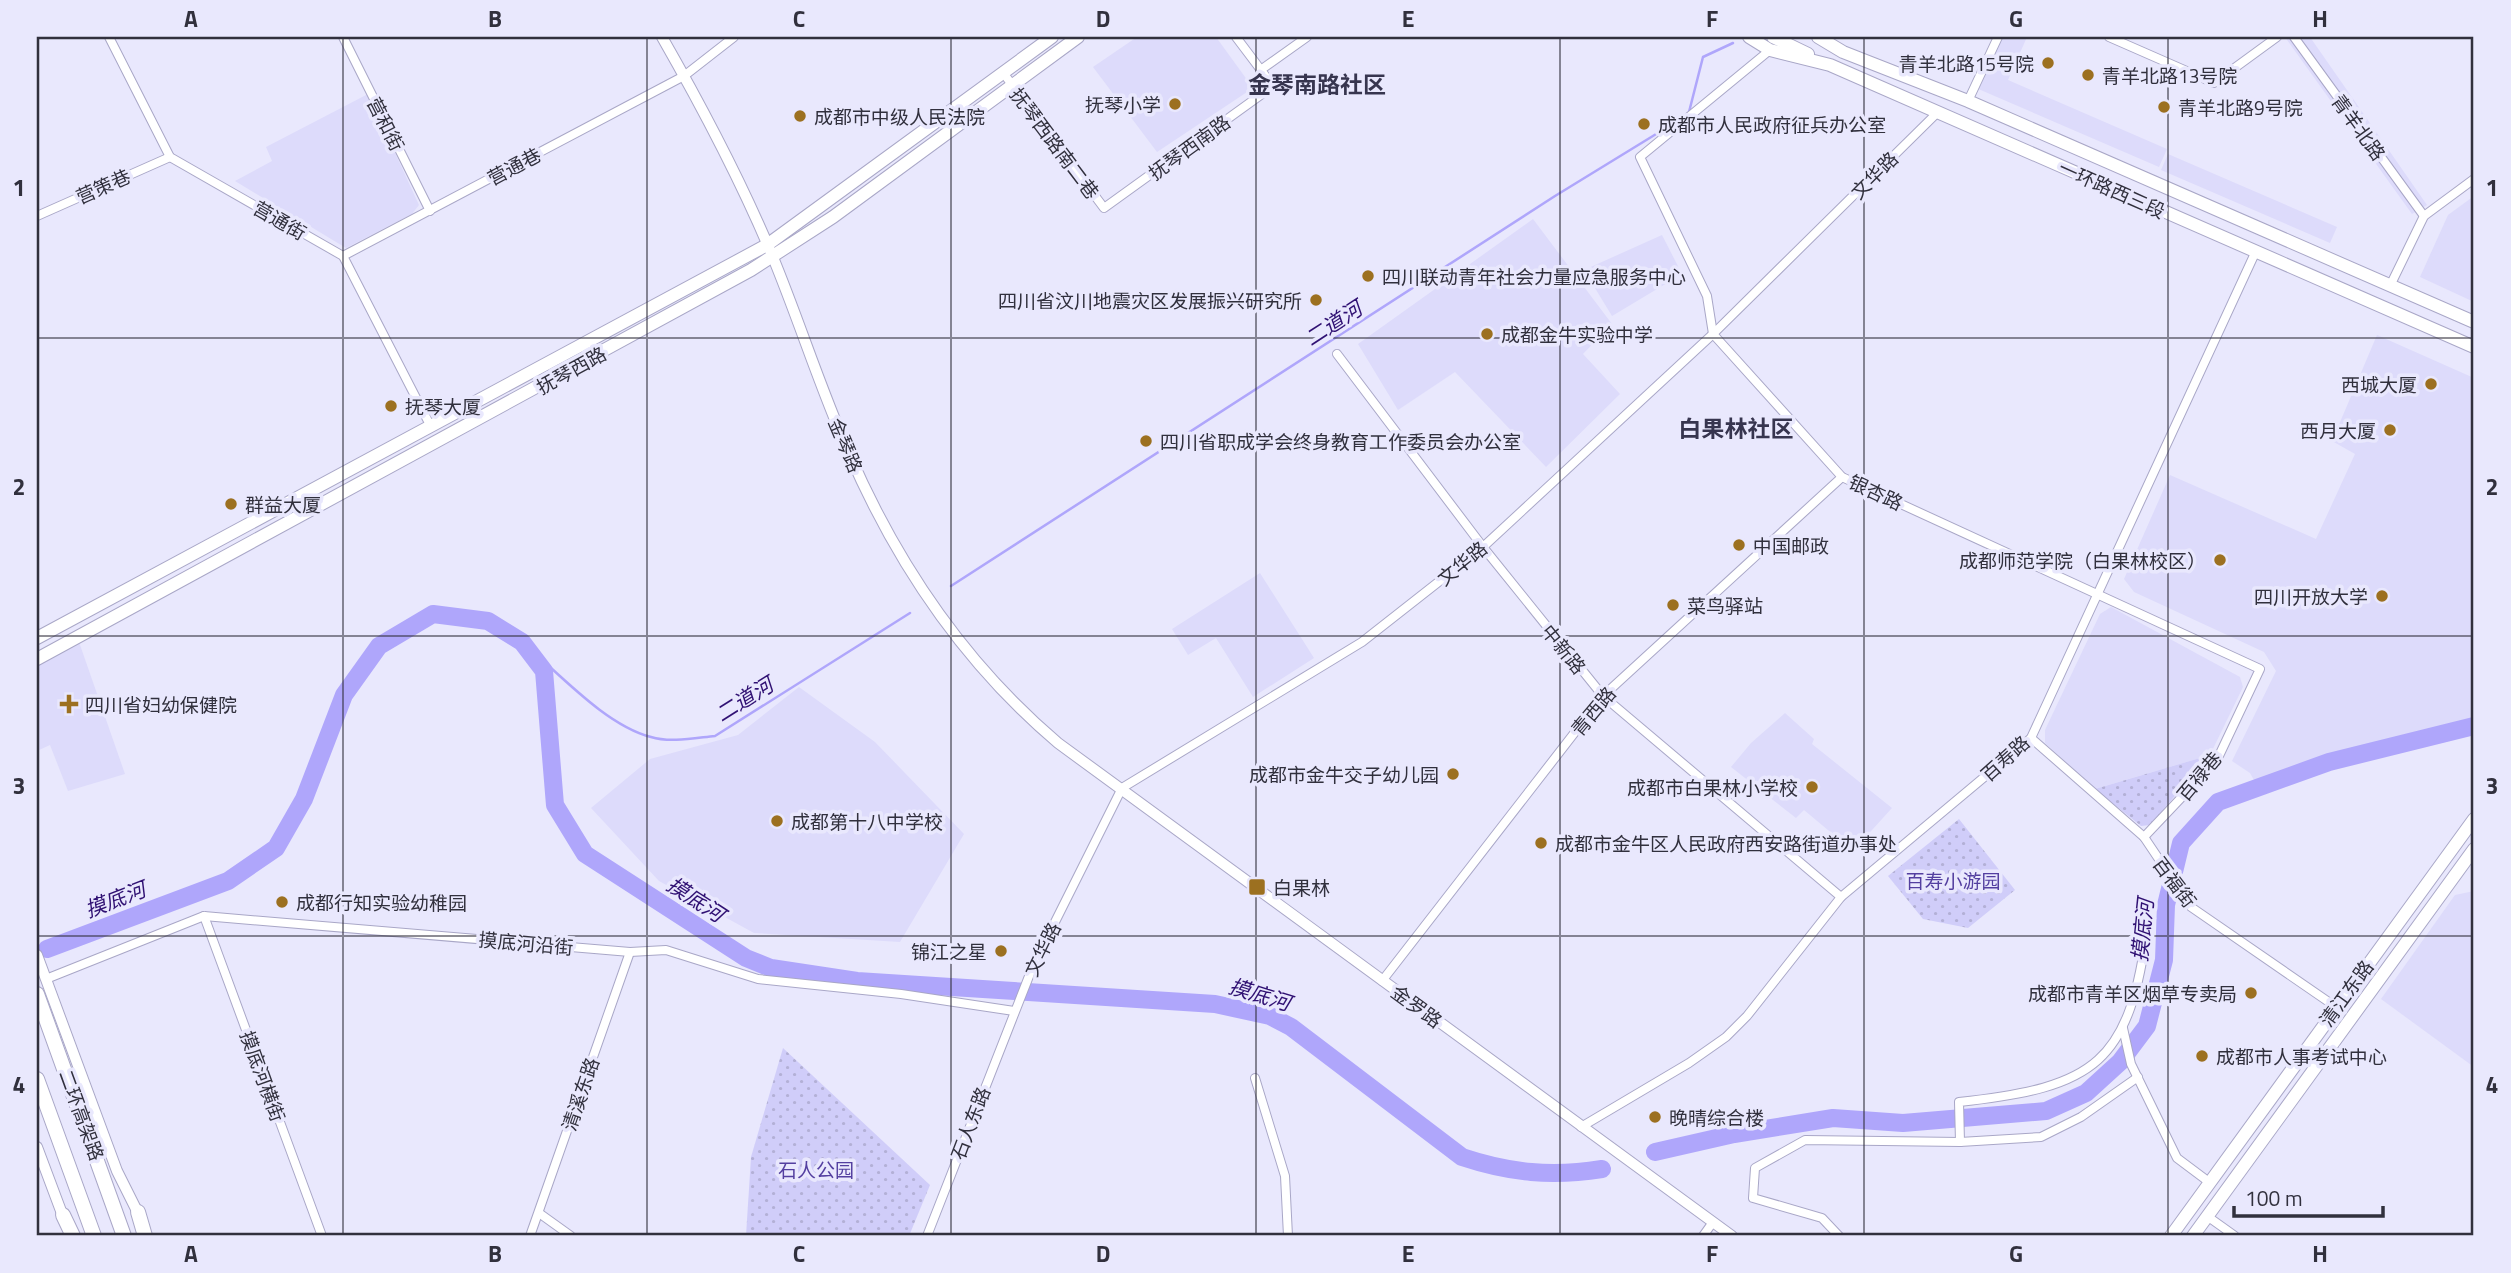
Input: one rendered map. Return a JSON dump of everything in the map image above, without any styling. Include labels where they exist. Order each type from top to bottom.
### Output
[{"type":"highway","name":"二环高架路","points":[[37,994],[124,1236]]},
{"type":"highway","name":"二环高架路","points":[[37,1079],[94,1236]]},
{"type":"highway","points":[[138,1212],[146,1236]]},
{"type":"highway","points":[[63,1214],[72,1236]]},
{"type":"main road","name":"抚琴西路","points":[[37,659],[564,374],[770,250],[1052,37]]},
{"type":"main road","name":"抚琴西路","points":[[37,638],[430,425],[832,217],[1009,82],[1078,37]]},
{"type":"main road","name":"一环路西三段","points":[[1749,37],[1830,65],[2474,347]]},
{"type":"main road","points":[[1812,37],[1843,52]]},
{"type":"main road","name":"一环路西三段","points":[[1818,37],[1843,52],[1968,101],[2474,322]]},
{"type":"main road","name":"清江东路","points":[[2171,1236],[2474,819]]},
{"type":"main road","name":"清江东路","points":[[2193,1236],[2474,849]]},
{"type":"street","points":[[109,37],[170,157]]},
{"type":"street","name":"营和街","points":[[342,37],[430,211]]},
{"type":"street","name":"金琴路","points":[[662,37],[770,250],[849,453],[901,558],[977,666],[1015,706],[1058,743],[1122,788]]},
{"type":"street","name":"营通巷","points":[[343,256],[684,76],[734,37]]},
{"type":"street","points":[[1236,37],[1262,69],[1307,37]]},
{"type":"street","points":[[1968,101],[1998,37]]},
{"type":"street","points":[[2109,37],[2214,83],[2277,37]]},
{"type":"street","name":"青羊北路","points":[[2294,37],[2424,216]]},
{"type":"street","points":[[1713,334],[1707,296],[1640,157],[1772,43]]},
{"type":"street","name":"抚琴西南路","points":[[1104,208],[1273,86],[1262,69]]},
{"type":"street","name":"抚琴西路南二巷","points":[[1009,82],[1104,208]]},
{"type":"street","name":"文华路","points":[[1014,1011],[1033,966],[1122,788],[1362,642],[1483,547],[1713,334],[1937,113]]},
{"type":"street","name":"营策巷","points":[[37,216],[170,157]]},
{"type":"street","name":"营通街","points":[[170,157],[343,256]]},
{"type":"street","points":[[2390,286],[2424,216],[2474,179]]},
{"type":"street","name":"百寿路","points":[[1581,1127],[1689,1063],[1726,1037],[1748,1016],[1841,897],[2031,738],[2256,251]]},
{"type":"street","points":[[343,256],[430,425]]},
{"type":"street","name":"银杏路","points":[[1713,334],[1842,477],[2260,669]]},
{"type":"street","name":"中新路","points":[[1337,354],[1483,547],[1602,696],[1841,897]]},
{"type":"street","name":"青西路","points":[[1381,981],[1602,696],[1842,477]]},
{"type":"street","name":"百禄巷","points":[[2144,837],[2217,760],[2260,669]]},
{"type":"street","name":"百福街","points":[[2031,738],[2144,837],[2179,893],[2191,907],[2336,1007]]},
{"type":"street","name":"金罗路","points":[[1122,788],[1381,981],[1732,1236]]},
{"type":"street","name":"摸底河沿街","points":[[46,979],[204,916],[630,952],[666,950],[758,979],[901,994],[1014,1011]]},
{"type":"street","name":"摸底河横街","points":[[204,916],[322,1236]]},
{"type":"street","points":[[1960,1142],[1959,1102],[2019,1096],[2060,1084],[2088,1068],[2124,1032],[2142,974],[2148,923]]},
{"type":"street","name":"清溪东路","points":[[530,1236],[630,952]]},
{"type":"street","points":[[37,956],[117,1171],[138,1212]]},
{"type":"street","name":"石人东路","points":[[927,1236],[1014,1011]]},
{"type":"street","points":[[2124,1032],[2131,1064],[2177,1158],[2209,1181]]},
{"type":"street","points":[[1839,1236],[1822,1218],[1753,1198],[1755,1168],[1805,1140],[1960,1142],[2041,1137],[2081,1117],[2138,1077]]},
{"type":"street","points":[[1255,1078],[1285,1176],[1287,1236]]},
{"type":"street","points":[[37,1147],[63,1214]]},
{"type":"street","points":[[539,1213],[571,1236]]},
{"type":"street","points":[[2207,1216],[2235,1236]]},
{"type":"street","points":[[1703,1236],[1713,1223]]},
{"type":"shaded area","name":"抚琴小学","points":[[1137,37],[1216,37],[1253,88],[1157,152],[1093,67]]},
{"type":"shaded area","points":[[2000,37],[2027,37],[2008,80],[2167,149],[2159,167],[1976,88]]},
{"type":"shaded area","points":[[2285,37],[2310,37],[2427,205],[2412,214]]},
{"type":"shaded area","points":[[368,94],[419,205],[412,214],[346,248],[235,181],[272,161],[266,147]]},
{"type":"shaded area","points":[[2168,154],[2337,227],[2330,243],[2161,170]]},
{"type":"shaded area","points":[[2474,196],[2474,302],[2420,277],[2448,215]]},
{"type":"shaded area","name":"成都金牛实验中学","points":[[1533,219],[1612,324],[1583,354],[1620,394],[1546,467],[1455,372],[1398,410],[1358,344]]},
{"type":"shaded area","points":[[1662,235],[1682,274],[1612,316],[1584,270]]},
{"type":"shaded area","name":"四川开放大学","points":[[2377,335],[2474,378],[2474,717],[2332,756],[2255,782],[2250,773],[2232,761],[2276,671],[2264,652],[2134,592],[2124,579],[2170,475],[2316,539],[2355,454],[2332,441]]},
{"type":"shaded area","points":[[1260,573],[1314,658],[1253,697],[1216,638],[1188,655],[1172,629]]},
{"type":"shaded area","points":[[2111,607],[2240,677],[2243,687],[2210,755],[2095,789],[2045,743],[2045,730],[2100,614]]},
{"type":"shaded area","name":"四川省妇幼保健院","points":[[79,642],[125,774],[68,791],[50,745],[37,751],[37,663]]},
{"type":"shaded area","name":"成都第十八中学校","points":[[799,687],[875,742],[964,834],[900,942],[754,933],[659,881],[591,808],[650,759],[738,735]]},
{"type":"shaded area","name":"成都市白果林小学校","points":[[1785,713],[1814,739],[1812,744],[1892,808],[1853,851],[1804,810],[1796,818],[1731,767],[1751,743]]},
{"type":"shaded area","points":[[2474,891],[2474,1067],[2381,999],[2455,895]]},
{"type":"green space","points":[[2210,755],[2150,825],[2141,826],[2095,789]]},
{"type":"green space","name":"百寿小游园","points":[[1959,819],[2015,890],[1968,928],[1923,919],[1888,876]]},
{"type":"green space","name":"石人公园","points":[[783,1048],[930,1185],[909,1236],[746,1236],[751,1157]]},
{"type":"waterway","name":"二道河","points":[[1689,112],[1703,57],[1733,43]]},
{"type":"waterway","name":"二道河","points":[[951,586],[1555,196],[1679,120]]},
{"type":"waterway","name":"二道河","points":[[522,642],[583,697],[617,721],[651,737],[683,740],[715,736],[910,613]]},
{"type":"waterway","name":"摸底河","points":[[47,949],[228,881],[276,848],[304,799],[344,695],[379,646],[433,614],[488,621],[522,642],[544,671],[555,805],[585,854],[746,958],[771,968],[857,981],[1215,1004],[1270,1016],[1291,1027],[1462,1157],[1497,1167],[1531,1172],[1566,1173],[1602,1169]]},
{"type":"waterway","name":"摸底河","points":[[1655,1152],[1734,1134],[1833,1118],[1903,1123],[2046,1111],[2086,1093],[2120,1062],[2147,1026],[2164,960],[2166,905],[2181,843],[2218,802],[2329,762],[2474,726]]},
{"type":"place","name":"青羊北路15号院","points":[[2048,63]]},
{"type":"place","name":"青羊北路13号院","points":[[2088,75]]},
{"type":"place","name":"抚琴小学","points":[[1175,104]]},
{"type":"place","name":"青羊北路9号院","points":[[2164,107]]},
{"type":"place","name":"成都市中级人民法院","points":[[800,116]]},
{"type":"place","name":"成都市人民政府征兵办公室","points":[[1644,124]]},
{"type":"place","name":"四川联动青年社会力量应急服务中心","points":[[1368,276]]},
{"type":"place","name":"四川省汶川地震灾区发展振兴研究所","points":[[1316,300]]},
{"type":"place","name":"成都金牛实验中学","points":[[1487,334]]},
{"type":"place","name":"西城大厦","points":[[2431,384]]},
{"type":"place","name":"抚琴大厦","points":[[391,406]]},
{"type":"place","name":"西月大厦","points":[[2390,430]]},
{"type":"place","name":"四川省职成学会终身教育工作委员会办公室","points":[[1146,441]]},
{"type":"place","name":"群益大厦","points":[[231,504]]},
{"type":"place","name":"中国邮政","points":[[1739,545]]},
{"type":"place","name":"成都师范学院（白果林校区）","points":[[2220,560]]},
{"type":"place","name":"四川开放大学","points":[[2382,596]]},
{"type":"place","name":"菜鸟驿站","points":[[1673,605]]},
{"type":"place","name":"四川省妇幼保健院","points":[[69,704]]},
{"type":"place","name":"成都市金牛交子幼儿园","points":[[1453,774]]},
{"type":"place","name":"成都市白果林小学校","points":[[1812,787]]},
{"type":"place","name":"成都第十八中学校","points":[[777,821]]},
{"type":"place","name":"成都市金牛区人民政府西安路街道办事处","points":[[1541,843]]},
{"type":"place","name":"白果林","points":[[1257,887]]},
{"type":"place","name":"成都行知实验幼稚园","points":[[282,902]]},
{"type":"place","name":"锦江之星","points":[[1001,951]]},
{"type":"place","name":"成都市青羊区烟草专卖局","points":[[2251,993]]},
{"type":"place","name":"成都市人事考试中心","points":[[2202,1056]]},
{"type":"place","name":"晚晴综合楼","points":[[1655,1117]]},
{"type":"district","name":"金琴南路社区","points":[[1317,84]]},
{"type":"district","name":"白果林社区","points":[[1736,428]]}]
